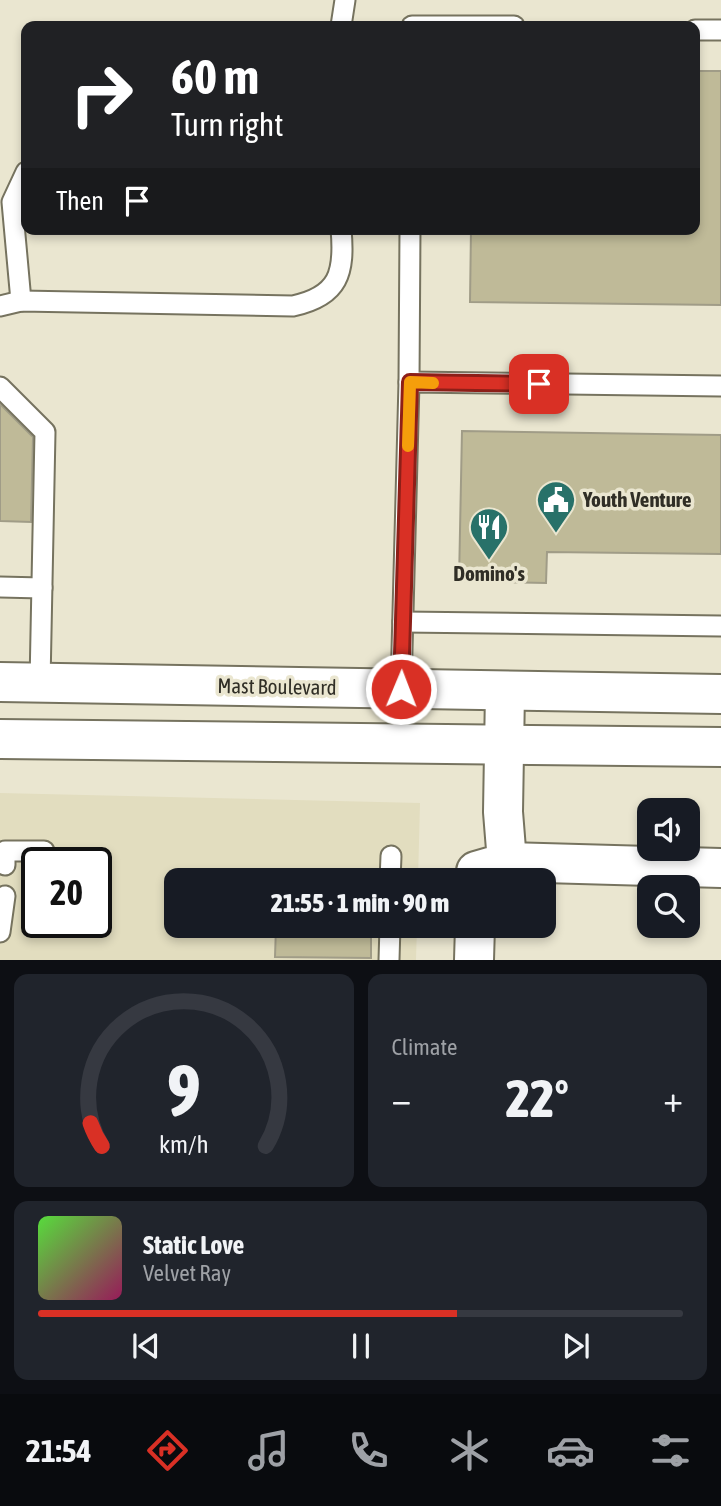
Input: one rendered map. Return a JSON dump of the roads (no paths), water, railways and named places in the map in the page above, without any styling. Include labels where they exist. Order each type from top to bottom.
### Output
[{"type":"main road","name":"Mast Boulevard","points":[[0,682],[721,694]]},
{"type":"main road","points":[[492,868],[503,812],[505,691]]},
{"type":"main road","points":[[0,739],[721,747]]},
{"type":"main road","points":[[556,870],[721,868]]},
{"type":"main road","points":[[474,960],[475,938]]},
{"type":"lane","points":[[342,21],[345,0]]},
{"type":"lane","points":[[700,30],[721,30]]},
{"type":"lane","points":[[21,183],[12,202],[21,301]]},
{"type":"lane","points":[[0,306],[21,301],[293,306],[313,302],[336,284],[341,269],[341,235]]},
{"type":"lane","points":[[401,689],[410,382],[411,235]]},
{"type":"lane","points":[[410,382],[721,386]]},
{"type":"lane","points":[[0,387],[44,432],[40,683]]},
{"type":"lane","points":[[0,587],[42,588]]},
{"type":"lane","points":[[403,622],[721,626]]},
{"type":"lane","points":[[5,864],[5,851],[21,851]]},
{"type":"lane","points":[[390,868],[391,856]]},
{"type":"lane","points":[[0,932],[5,896]]},
{"type":"lane","points":[[389,960],[390,938]]},
{"type":"place","name":"Youth Venture","points":[[556,534]]},
{"type":"place","name":"Domino's","points":[[489,561]]}]
